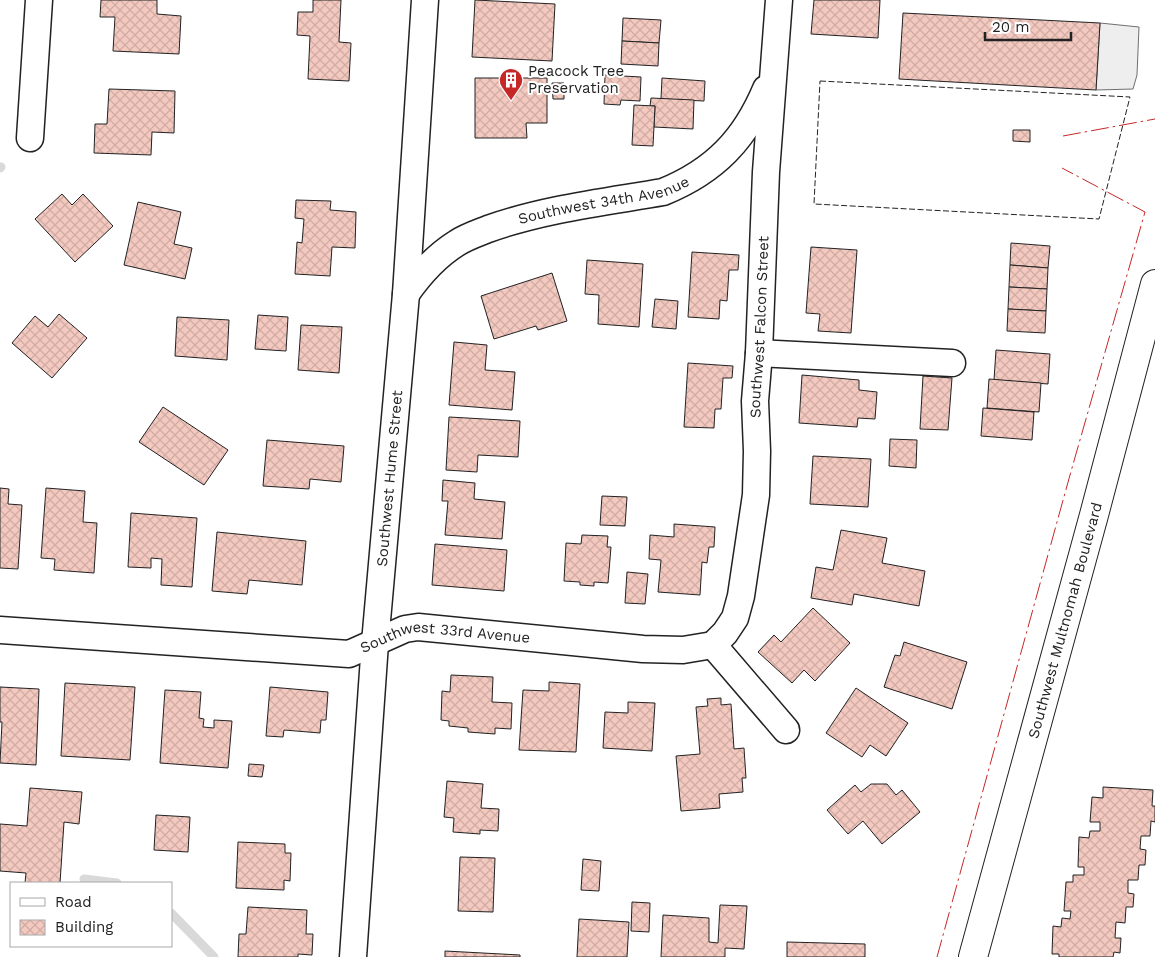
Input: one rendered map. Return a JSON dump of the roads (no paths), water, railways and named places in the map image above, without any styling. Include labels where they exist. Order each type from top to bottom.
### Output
[{"type":"main road","name":"Southwest Multnomah Boulevard","points":[[973,957],[1092,524],[1155,284]]},
{"type":"street","points":[[30,138],[39,0]]},
{"type":"street","name":"Southwest Hume Street","points":[[353,957],[375,643],[406,294],[425,0]]},
{"type":"street","name":"Southwest Falcon Street","points":[[713,645],[725,633],[735,618],[741,596],[756,495],[755,402],[759,353],[765,182],[779,0]]},
{"type":"street","name":"Southwest 34th Avenue","points":[[406,294],[422,272],[443,253],[458,242],[477,234],[509,222],[541,214],[664,192],[699,175],[732,146],[748,126],[773,74]]},
{"type":"street","points":[[759,353],[952,362]]},
{"type":"street","name":"Southwest 33rd Avenue","points":[[0,630],[349,654],[405,629],[418,627],[643,649],[683,650],[713,645]]},
{"type":"street","points":[[713,645],[786,730]]},
{"type":"waterway","points":[[84,879],[109,882]]},
{"type":"waterway","points":[[172,914],[214,957]]},
{"type":"place","name":"Peacock Tree Preservation","points":[[511,101]]}]
